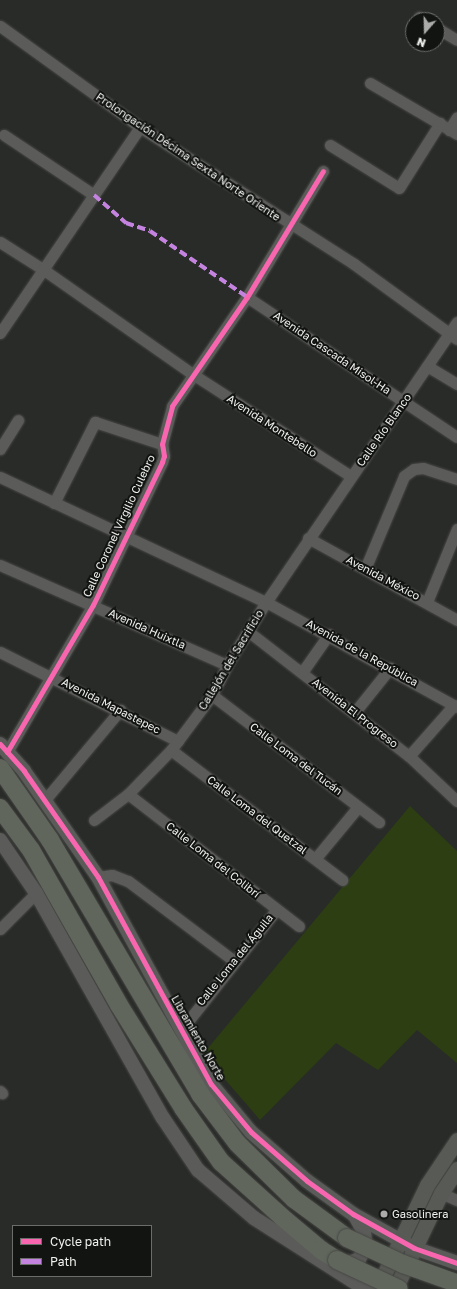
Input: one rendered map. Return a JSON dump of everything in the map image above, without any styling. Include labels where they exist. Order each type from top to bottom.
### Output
[{"type":"highway","points":[[0,768],[50,840],[200,1094],[237,1143],[294,1199],[347,1238],[403,1264],[454,1282]]},
{"type":"highway","points":[[0,808],[31,850],[119,1005],[183,1108],[221,1162],[321,1250],[337,1260],[399,1289]]},
{"type":"main road","points":[[377,1289],[399,1240],[427,1185],[457,1140]]},
{"type":"main road","points":[[395,1289],[441,1193],[457,1169]]},
{"type":"street","name":"Prolongación Décima Sexta Norte Oriente","points":[[0,26],[140,127],[290,225],[354,264],[457,339]]},
{"type":"street","points":[[445,33],[457,40]]},
{"type":"street","points":[[370,83],[449,129]]},
{"type":"street","points":[[330,145],[399,188],[449,129],[457,117]]},
{"type":"street","points":[[0,334],[140,127]]},
{"type":"street","points":[[4,135],[94,195]]},
{"type":"street","name":"Calle Coronel Virgilio Culebro","points":[[3,748],[53,677],[93,605],[164,456],[162,444],[172,406],[247,297],[323,172]]},
{"type":"street","name":"Avenida Montebello","points":[[0,242],[44,270],[194,375],[351,476]]},
{"type":"street","name":"Avenida Cascada Misol-Ha","points":[[247,297],[457,437]]},
{"type":"street","name":"Calle Río Blanco","points":[[308,538],[404,401],[447,333],[457,322]]},
{"type":"street","points":[[427,366],[457,384]]},
{"type":"street","points":[[0,449],[18,420]]},
{"type":"street","points":[[54,503],[95,422],[162,444]]},
{"type":"street","points":[[365,569],[404,476],[414,470],[423,468],[457,479]]},
{"type":"street","name":"Avenida de la República","points":[[0,477],[54,503],[127,534],[266,602],[329,634],[456,706]]},
{"type":"street","points":[[427,602],[457,529]]},
{"type":"street","points":[[266,602],[308,538]]},
{"type":"street","name":"Avenida México","points":[[308,538],[427,602],[457,620]]},
{"type":"street","name":"Avenida Huixtla","points":[[0,565],[227,665]]},
{"type":"street","name":"Callejón del Sacrificio","points":[[94,820],[128,794],[171,750],[212,695],[227,665],[249,632],[266,602]]},
{"type":"street","name":"Avenida El Progreso","points":[[249,632],[303,671],[410,756],[457,801]]},
{"type":"street","points":[[303,671],[329,634]]},
{"type":"street","name":"Avenida Mapastepec","points":[[0,652],[120,710],[178,741]]},
{"type":"street","points":[[354,713],[390,668]]},
{"type":"street","name":"Calle Loma del Tucán","points":[[212,695],[379,822]]},
{"type":"street","points":[[410,756],[456,706]]},
{"type":"street","points":[[44,801],[120,710]]},
{"type":"street","name":"Libramiento Norte","points":[[3,748],[44,801],[98,878],[211,1084],[251,1132],[307,1181],[353,1214],[414,1248],[457,1263]]},
{"type":"street","name":"Calle Loma del Quetzal","points":[[171,750],[342,880]]},
{"type":"street","name":"Calle Loma del Colibrí","points":[[128,794],[276,910],[299,926]]},
{"type":"street","points":[[315,859],[358,807]]},
{"type":"street","points":[[0,840],[36,893],[163,1118],[198,1170],[254,1218],[365,1289]]},
{"type":"street","points":[[98,878],[112,875],[128,881],[233,960]]},
{"type":"street","points":[[0,929],[36,893]]},
{"type":"street","name":"Calle Loma del Águila","points":[[181,1030],[233,960],[276,910]]},
{"type":"street","points":[[441,1193],[457,1200]]},
{"type":"street","points":[[310,1255],[345,1264],[359,1259],[364,1254],[366,1239],[353,1214]]},
{"type":"green space","points":[[410,806],[457,851],[457,1063],[417,1030],[378,1070],[336,1043],[260,1120],[203,1054]]},
{"type":"marked path","points":[[94,195],[126,223],[150,231],[247,297]]},
{"type":"cycle path","points":[[7,752],[93,605],[162,462],[164,456],[162,444],[172,406],[247,297],[323,171]]},
{"type":"cycle path","points":[[0,744],[24,771],[98,877],[211,1084],[251,1132],[307,1181],[353,1214],[414,1248],[457,1263]]},
{"type":"place","name":"Gasolinera","points":[[384,1214]]}]
